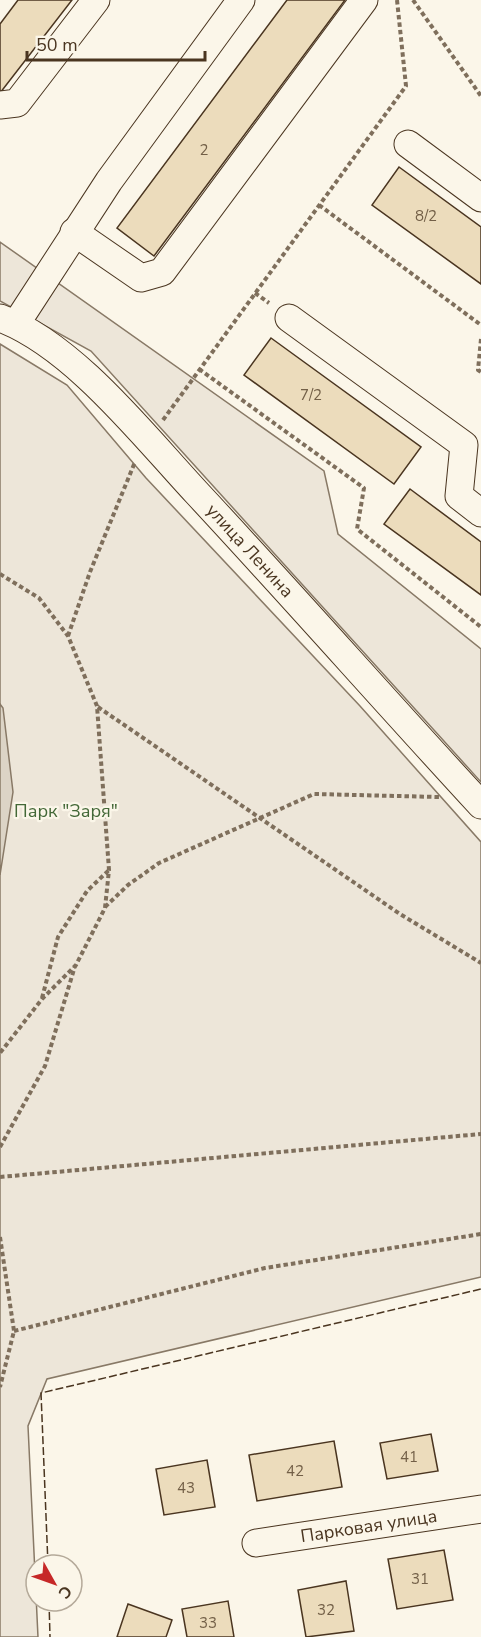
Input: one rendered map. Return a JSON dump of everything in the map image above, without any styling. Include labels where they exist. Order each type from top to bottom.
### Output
[{"type":"street","points":[[0,105],[17,103],[96,0]]},
{"type":"street","points":[[8,321],[241,0]]},
{"type":"street","points":[[74,232],[141,278],[162,272],[364,0]]},
{"type":"street","points":[[408,144],[481,198]]},
{"type":"street","points":[[289,318],[464,445],[459,496],[481,513]]},
{"type":"street","name":"улица Ленина","points":[[8,321],[73,363],[140,431],[479,798]]},
{"type":"street","name":"Парковая улица","points":[[256,1543],[481,1509]]},
{"type":"path","points":[[159,425],[406,86],[397,0]]},
{"type":"path","points":[[413,0],[481,96]]},
{"type":"path","points":[[319,205],[481,325]]},
{"type":"path","points":[[481,339],[478,370],[481,372]]},
{"type":"path","points":[[199,369],[364,488],[357,529],[481,627]]},
{"type":"path","points":[[68,636],[90,572],[137,455]]},
{"type":"path","points":[[0,574],[39,598],[68,636],[97,706],[109,870],[105,908]]},
{"type":"path","points":[[97,706],[400,914],[481,963]]},
{"type":"path","points":[[0,1147],[45,1066],[76,965],[105,908],[128,885],[159,863],[314,794],[479,798]]},
{"type":"path","points":[[42,999],[58,937],[87,891],[109,870]]},
{"type":"path","points":[[0,1053],[42,999],[76,965]]},
{"type":"path","points":[[0,1177],[481,1134]]},
{"type":"path","points":[[14,1330],[265,1268],[481,1234]]},
{"type":"path","points":[[0,1237],[2,1271],[14,1330],[0,1387]]},
{"type":"green space","points":[[0,242],[324,471],[338,534],[481,649],[481,782],[91,351],[0,301]]},
{"type":"green space","name":"Парк \"Заря\"","points":[[0,344],[67,385],[146,478],[360,706],[481,842],[481,1277],[47,1379],[28,1426],[34,1553],[24,1553],[24,1613],[37,1613],[38,1637],[0,1637]]},
{"type":"shaded area","points":[[0,704],[3,708],[13,792],[0,875]]},
{"type":"building","points":[[18,0],[72,0],[0,93],[0,24]]},
{"type":"building","points":[[287,0],[345,0],[154,256],[117,228]]},
{"type":"building","points":[[399,167],[481,227],[481,284],[372,205]]},
{"type":"building","points":[[271,338],[421,447],[394,484],[244,375]]},
{"type":"building","points":[[410,489],[481,542],[481,595],[384,524]]},
{"type":"building","points":[[431,1434],[438,1471],[387,1479],[380,1443]]},
{"type":"building","points":[[334,1441],[342,1487],[257,1501],[249,1455]]},
{"type":"building","points":[[207,1460],[215,1507],[164,1515],[156,1469]]},
{"type":"building","points":[[444,1550],[453,1600],[397,1609],[388,1559]]},
{"type":"building","points":[[346,1581],[354,1631],[306,1637],[298,1590]]},
{"type":"building","points":[[228,1601],[234,1637],[187,1637],[182,1609]]},
{"type":"building","points":[[128,1604],[172,1620],[166,1637],[117,1637]]},
{"type":"fence","points":[[48,1553],[41,1393],[481,1289]]},
{"type":"fence","points":[[49,1613],[50,1637]]}]
